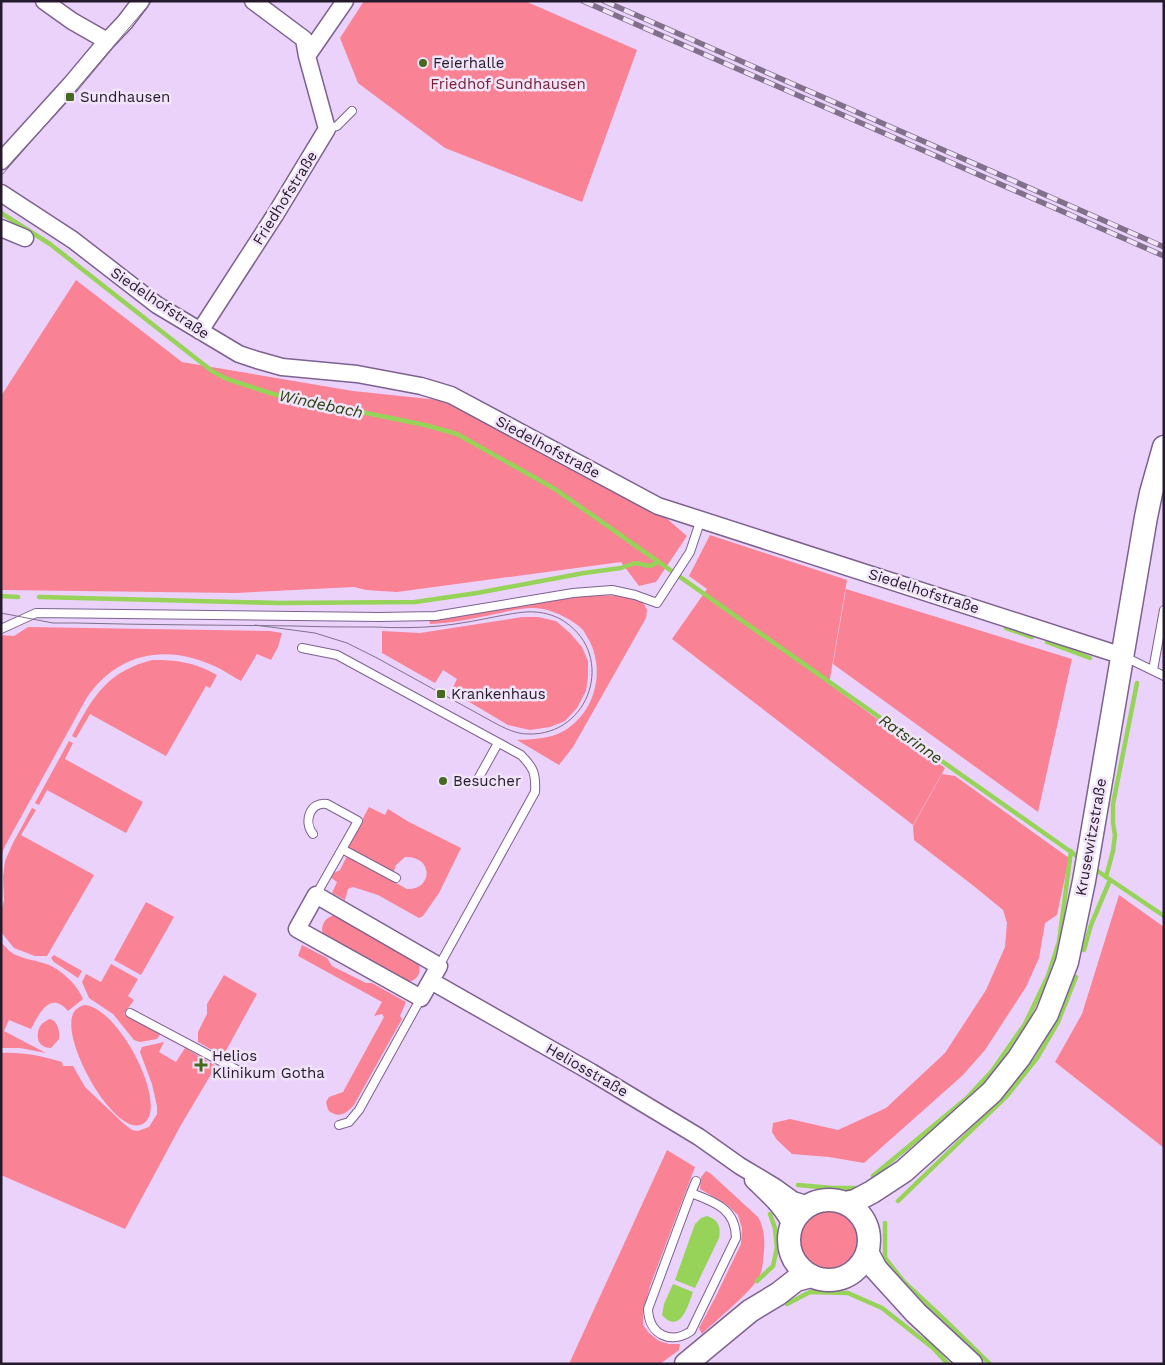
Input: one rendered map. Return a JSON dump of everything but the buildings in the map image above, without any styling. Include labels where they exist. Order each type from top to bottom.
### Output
[{"type":"main road","name":"Krusewitzstraße","points":[[904,1172],[992,1092],[1019,1058],[1047,1014],[1068,962],[1090,851],[1150,493],[1164,447]]},
{"type":"main road","points":[[845,1203],[855,1201],[904,1172]]},
{"type":"main road","points":[[868,1228],[859,1213],[845,1203],[828,1199],[818,1201],[809,1205],[798,1215],[791,1226],[789,1247],[799,1267],[811,1276],[821,1280],[836,1280],[848,1276],[861,1264],[867,1252],[868,1228],[871,1218],[904,1172]]},
{"type":"main road","points":[[867,1252],[876,1269],[916,1313],[970,1364]]},
{"type":"main road","points":[[750,1311],[785,1270],[792,1256]]},
{"type":"main road","points":[[686,1364],[750,1311],[778,1294],[796,1280],[811,1276]]},
{"type":"main road","points":[[848,1276],[866,1282],[916,1313]]},
{"type":"street","points":[[44,1],[72,21],[107,41]]},
{"type":"street","points":[[1,161],[125,22],[141,1]]},
{"type":"street","points":[[253,1],[304,39],[328,129]]},
{"type":"street","points":[[307,56],[346,1]]},
{"type":"street","name":"Friedhofstraße","points":[[200,331],[328,129]]},
{"type":"street","name":"Siedelhofstraße","points":[[1,193],[73,240],[150,300],[239,354],[282,367],[358,374],[421,386],[451,395],[658,506],[1123,656]]},
{"type":"street","points":[[1,228],[25,238]]},
{"type":"street","points":[[316,895],[439,966],[421,998],[297,929],[316,895]]},
{"type":"street","name":"Heliosstraße","points":[[431,981],[591,1072],[699,1137],[740,1166]]},
{"type":"street","points":[[740,1166],[793,1200],[809,1205]]},
{"type":"street","points":[[740,1166],[784,1212],[791,1226]]},
{"type":"lane","points":[[328,129],[337,126],[352,111]]},
{"type":"lane","points":[[1,629],[36,614],[435,616],[573,593],[612,590],[635,595],[657,603],[690,552],[701,519]]},
{"type":"lane","points":[[1153,670],[1164,610]]},
{"type":"lane","points":[[302,648],[337,655],[521,755],[529,763],[535,776],[534,792],[439,966]]},
{"type":"lane","points":[[1123,656],[1164,676]]},
{"type":"lane","points":[[478,779],[498,743]]},
{"type":"lane","points":[[313,834],[308,827],[308,817],[313,808],[322,803],[358,821],[316,895]]},
{"type":"lane","points":[[342,849],[396,878]]},
{"type":"lane","points":[[339,1126],[349,1122],[359,1110],[421,998]]},
{"type":"lane","points":[[130,1012],[241,1072]]},
{"type":"lane","points":[[691,1193],[718,1205],[726,1211],[734,1220],[736,1238],[691,1331],[683,1337],[672,1338],[659,1334],[652,1327],[648,1318],[648,1309],[691,1193],[696,1181]]},
{"type":"green space","name":"Friedhof Sundhausen","points":[[364,1],[525,1],[637,50],[582,202],[445,148],[358,83],[340,38]]},
{"type":"green space","points":[[76,280],[182,362],[353,391],[448,401],[665,517],[687,536],[656,582],[639,586],[621,562],[397,592],[366,590],[354,587],[236,593],[1,590],[1,396]]},
{"type":"green space","points":[[710,535],[847,580],[829,684],[945,768],[913,825],[672,639],[707,589],[689,576]]},
{"type":"green space","points":[[846,589],[1072,659],[1038,812],[833,664]]},
{"type":"green space","points":[[590,595],[625,597],[638,600],[643,603],[647,610],[646,618],[573,747],[559,765],[517,740],[545,738],[559,734],[580,718],[587,708],[592,697],[597,674],[594,651],[583,630],[559,614],[536,608],[444,623],[430,624],[429,619]]},
{"type":"green space","points":[[522,617],[538,617],[556,621],[582,647],[588,661],[586,691],[577,708],[565,721],[550,727],[530,730],[508,725],[451,691],[457,679],[443,670],[435,683],[382,653],[382,631],[420,633]]},
{"type":"green space","points":[[28,627],[270,631],[282,633],[278,647],[271,660],[257,654],[241,681],[211,665],[190,657],[173,655],[156,655],[140,658],[124,664],[110,673],[97,684],[86,699],[1,856],[1,635],[14,636]]},
{"type":"green space","points":[[152,660],[185,663],[201,667],[217,675],[210,688],[206,686],[166,756],[90,714],[76,738],[72,736],[94,698],[112,679],[123,671]]},
{"type":"green space","points":[[69,741],[73,743],[65,759],[143,802],[126,833],[47,790],[39,805],[35,803]]},
{"type":"green space","points":[[942,774],[955,776],[1069,858],[1057,915],[1045,923],[1039,958],[1026,987],[985,1050],[963,1075],[864,1163],[829,1157],[792,1154],[777,1140],[772,1132],[773,1123],[790,1119],[838,1130],[886,1108],[945,1053],[986,990],[1005,947],[1007,923],[1003,910],[914,840],[913,826]]},
{"type":"green space","points":[[369,807],[385,815],[388,809],[409,822],[461,848],[439,893],[423,916],[419,918],[378,895],[353,887],[348,889],[345,900],[332,893],[337,882],[330,877],[340,870],[347,856],[407,889],[416,888],[425,879],[427,873],[425,867],[414,858],[405,857],[396,865],[394,871],[389,871],[347,848]]},
{"type":"green space","points":[[32,808],[36,810],[21,835],[94,875],[47,956],[35,956],[14,948],[1,932],[5,861]]},
{"type":"green space","points":[[1119,895],[1164,927],[1164,1148],[1055,1062],[1082,1014]]},
{"type":"green space","points":[[146,902],[174,917],[141,975],[114,960]]},
{"type":"green space","points":[[337,915],[418,961],[420,971],[417,977],[409,982],[323,936],[322,928],[324,922],[329,917]]},
{"type":"green space","points":[[1,942],[8,950],[22,958],[49,965],[61,972],[76,988],[83,999],[68,1011],[62,1005],[56,1003],[46,1006],[31,1029],[9,1020],[4,1031],[46,1053],[20,1048],[1,1048]]},
{"type":"green space","points":[[302,945],[327,958],[332,966],[366,983],[372,983],[406,1002],[400,1016],[402,1019],[354,1105],[348,1111],[339,1115],[328,1110],[326,1102],[329,1097],[343,1092],[384,1017],[382,1014],[374,1016],[382,1002],[298,956]]},
{"type":"green space","points":[[54,955],[82,971],[78,978],[54,962],[51,958]]},
{"type":"green space","points":[[111,964],[138,979],[128,996],[134,1000],[124,1014],[160,1034],[157,1039],[140,1042],[134,1040],[113,1014],[89,998],[82,982],[86,974],[101,982]]},
{"type":"green space","points":[[224,975],[257,994],[223,1056],[198,1042],[198,1032],[207,1014],[207,1004]]},
{"type":"green space","points":[[84,1005],[98,1010],[113,1023],[127,1041],[138,1062],[147,1083],[151,1102],[149,1117],[140,1125],[129,1123],[116,1114],[103,1100],[91,1082],[74,1043],[71,1027],[74,1012],[77,1008]]},
{"type":"green space","points":[[50,1019],[57,1024],[59,1033],[59,1039],[51,1048],[40,1044],[38,1034],[41,1025]]},
{"type":"green space","points":[[164,1042],[159,1052],[176,1062],[185,1048],[216,1066],[181,1125],[125,1229],[1,1175],[1,1053],[32,1055],[62,1062],[63,1066],[73,1066],[85,1087],[123,1123],[132,1130],[138,1131],[149,1127],[157,1114],[152,1084],[140,1052],[142,1047]]},
{"type":"green space","points":[[667,1150],[695,1167],[650,1286],[643,1314],[643,1325],[659,1341],[669,1344],[680,1344],[679,1350],[660,1364],[569,1364]]},
{"type":"green space","points":[[706,1171],[758,1217],[763,1229],[764,1247],[762,1269],[756,1281],[742,1297],[702,1334],[699,1328],[741,1244],[742,1228],[738,1215],[726,1204],[700,1189],[701,1177]]},
{"type":"green space","points":[[828,1205],[841,1208],[853,1215],[860,1227],[863,1240],[860,1253],[853,1265],[841,1272],[828,1275],[815,1272],[803,1265],[796,1253],[793,1240],[796,1227],[803,1215],[815,1208]]},
{"type":"shaded area","points":[[707,1216],[717,1222],[720,1230],[719,1238],[695,1288],[675,1280],[695,1224],[701,1218]]},
{"type":"shaded area","points":[[673,1284],[693,1292],[686,1311],[674,1322],[662,1315],[664,1304]]},
{"type":"waterway","name":"Windebach","points":[[1,213],[50,244],[212,371],[227,379],[273,394],[425,425],[457,434],[555,489],[1081,859]]},
{"type":"waterway","points":[[39,597],[279,603],[415,602],[621,568],[635,563],[650,566],[658,562]]},
{"type":"waterway","points":[[1,596],[18,597]]},
{"type":"waterway","points":[[1006,628],[1032,637]]},
{"type":"waterway","points":[[1047,642],[1090,658]]},
{"type":"waterway","points":[[1106,877],[1115,835],[1113,804],[1137,683]]},
{"type":"waterway","points":[[873,1176],[967,1098],[992,1071],[1025,1024],[1048,976],[1059,942],[1071,851]]},
{"type":"waterway","name":"Ratsrinne","points":[[1093,868],[1164,916]]},
{"type":"waterway","points":[[1084,950],[1091,925],[1110,880]]},
{"type":"waterway","points":[[898,1201],[1006,1097],[1037,1058],[1058,1022],[1076,977]]},
{"type":"waterway","points":[[798,1185],[855,1188]]},
{"type":"waterway","points":[[757,1281],[773,1266],[777,1248],[775,1228],[770,1214]]},
{"type":"waterway","points":[[885,1223],[885,1258],[904,1282],[990,1364]]},
{"type":"waterway","points":[[787,1304],[810,1292],[848,1293],[882,1308],[933,1348],[948,1364]]},
{"type":"tram line","points":[[1,176],[152,1]]},
{"type":"tram line","points":[[1,613],[53,623],[240,625],[268,626],[325,627],[375,627],[399,628],[447,625],[527,612],[544,613],[562,620],[581,637],[589,654],[592,673],[589,691],[580,708],[567,722],[549,731],[524,734],[497,724],[347,643],[315,633],[255,625]]},
{"type":"railway","points":[[583,1],[1164,256]]},
{"type":"railway","points":[[604,1],[1164,247]]},
{"type":"place","name":"Feierhalle","points":[[423,63]]},
{"type":"place","name":"Sundhausen","points":[[70,97]]},
{"type":"place","name":"Krankenhaus","points":[[441,694]]},
{"type":"place","name":"Besucher","points":[[443,781]]},
{"type":"place","name":"Helios Klinikum Gotha","points":[[201,1065]]}]
